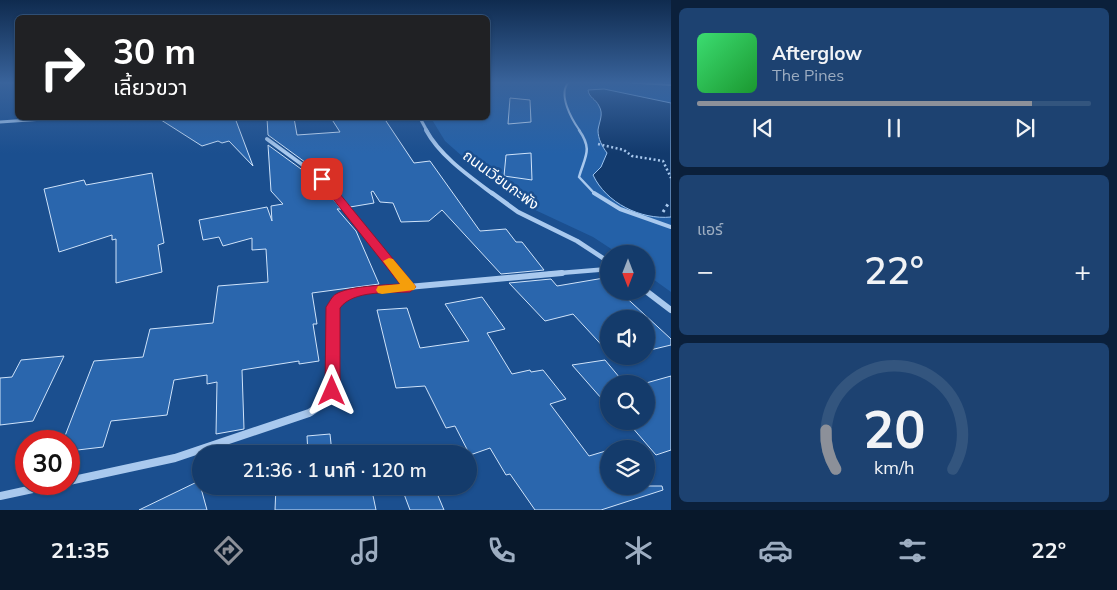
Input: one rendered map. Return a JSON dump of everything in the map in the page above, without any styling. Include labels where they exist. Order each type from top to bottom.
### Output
[{"type":"street","points":[[0,122],[29,120]]},
{"type":"street","name":"ถนนเวียนกะพัง","points":[[421,120],[432,142],[488,190],[518,212],[577,241],[600,256]]},
{"type":"street","points":[[267,139],[322,179],[410,287]]},
{"type":"street","points":[[80,479],[175,458],[309,413],[326,402],[332,391],[333,307],[341,297],[364,291],[600,270]]},
{"type":"street","points":[[655,298],[671,310]]},
{"type":"street","points":[[0,496],[15,493]]},
{"type":"lane","points":[[566,106],[568,114],[588,144],[588,153],[582,164],[579,177],[590,192],[618,210],[671,227]]},
{"type":"path","points":[[586,141],[624,150],[632,156],[664,161],[671,178]]},
{"type":"shaded area","points":[[490,106],[671,106],[671,292],[655,280],[655,245],[605,245],[593,237],[533,209],[471,164],[445,141],[432,120],[490,120]]},
{"type":"shaded area","points":[[599,106],[671,106],[671,217],[648,216],[626,208],[606,194],[599,185],[593,175],[601,167],[607,153],[598,133]]},
{"type":"building","points":[[509,106],[530,106],[531,122],[508,124]]},
{"type":"building","points":[[161,120],[236,120],[253,166],[229,141],[222,143],[218,141],[202,146]]},
{"type":"building","points":[[267,120],[294,120],[297,135],[340,132],[332,120],[385,120],[414,163],[430,161],[480,231],[506,229],[516,242],[522,242],[544,270],[501,274],[442,210],[429,221],[401,222],[393,203],[380,202],[373,191],[371,192],[374,203],[350,207],[324,176],[268,135]]},
{"type":"building","points":[[268,145],[319,182],[341,209],[337,209],[356,231],[379,284],[312,293],[317,324],[313,324],[319,361],[299,364],[299,361],[242,370],[244,429],[216,434],[217,382],[207,384],[207,375],[174,380],[167,415],[111,421],[103,447],[80,450],[80,430],[67,430],[94,361],[143,357],[150,329],[213,323],[218,286],[268,282],[266,249],[252,250],[252,238],[223,246],[219,237],[203,240],[199,220],[267,207],[272,221],[271,206],[283,204],[271,191]]},
{"type":"building","points":[[531,153],[532,180],[504,176],[506,155]]},
{"type":"building","points":[[152,173],[164,243],[158,245],[162,272],[116,283],[116,239],[112,240],[112,235],[59,252],[44,189],[84,180],[86,185]]},
{"type":"building","points":[[551,279],[557,286],[600,279],[600,300],[629,300],[640,310],[600,310],[600,343],[573,314],[545,321],[509,283]]},
{"type":"building","points":[[482,297],[505,329],[487,333],[512,374],[530,370],[531,372],[543,370],[566,399],[550,404],[589,456],[600,453],[600,495],[648,495],[601,510],[535,510],[510,474],[506,475],[490,448],[477,453],[477,445],[465,445],[455,426],[446,428],[425,386],[396,388],[377,310],[407,308],[420,348],[469,341],[445,304]]},
{"type":"building","points":[[655,324],[671,339],[671,345],[655,349]]},
{"type":"building","points":[[64,356],[33,421],[0,425],[0,378],[12,377],[21,360]]},
{"type":"building","points":[[600,361],[600,365],[609,365],[618,375],[600,375],[600,397],[572,365]]},
{"type":"building","points":[[671,376],[671,450],[656,455],[655,440],[643,440],[634,430],[655,430],[655,380]]},
{"type":"building","points":[[330,434],[331,445],[308,445],[307,436]]},
{"type":"building","points":[[192,484],[192,495],[203,495],[207,510],[139,510]]},
{"type":"building","points":[[655,486],[662,486],[663,490],[655,493]]},
{"type":"building","points":[[276,495],[373,495],[376,510],[275,510]]},
{"type":"building","points":[[404,495],[438,495],[444,510],[410,510]]},
{"type":"slow traffic","points":[[382,290],[410,287],[389,261]]},
{"type":"route","points":[[322,179],[410,287],[364,291],[341,297],[333,307],[332,391]]}]
